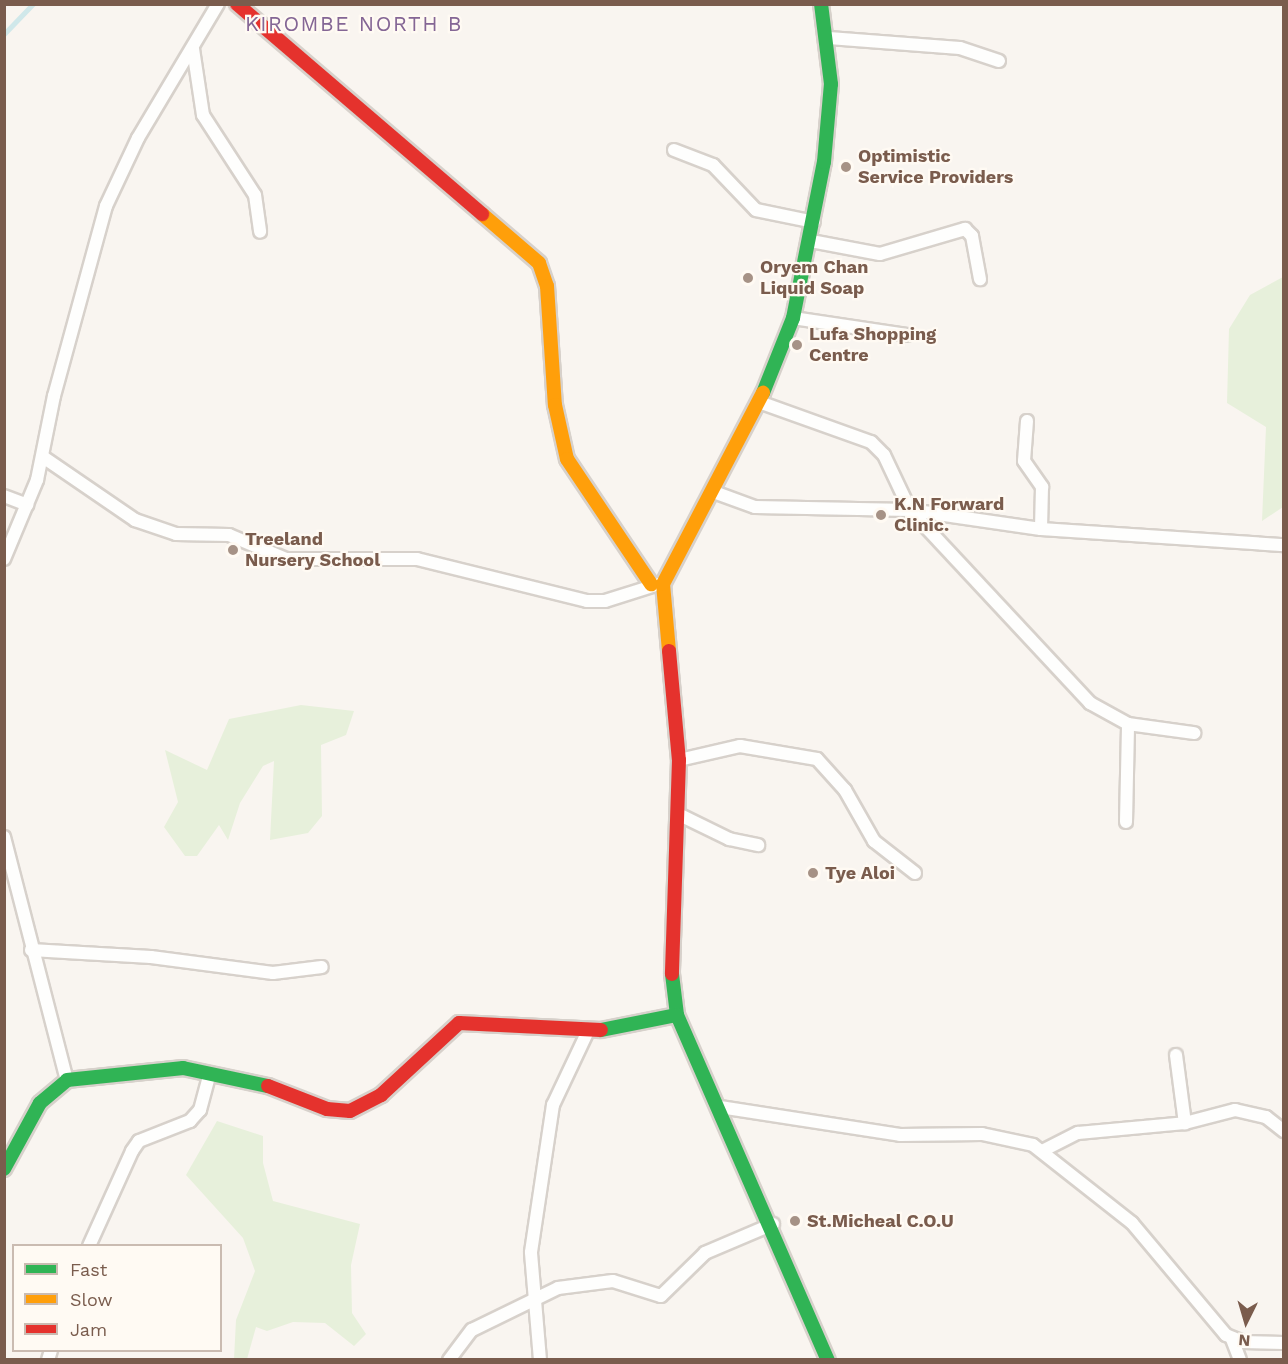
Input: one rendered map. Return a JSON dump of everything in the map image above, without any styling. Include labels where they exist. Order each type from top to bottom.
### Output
[{"type":"street","points":[[4,559],[27,506],[43,458],[54,396],[106,206],[138,138],[218,4]]},
{"type":"street","points":[[237,4],[539,263],[547,286],[555,405],[567,459],[657,584],[680,760],[680,815],[672,987],[677,1015],[773,1224],[828,1359]]},
{"type":"street","points":[[43,458],[135,520],[176,534],[229,535],[286,559],[417,559],[586,601],[605,601],[657,584],[759,402],[793,318],[811,241],[831,84],[829,38],[821,4]]},
{"type":"street","points":[[829,38],[960,48],[999,61]]},
{"type":"street","points":[[193,48],[203,115],[255,195],[260,232]]},
{"type":"street","points":[[674,150],[713,165],[756,210],[814,222]]},
{"type":"street","points":[[811,241],[880,254],[965,229],[972,236],[980,279]]},
{"type":"street","points":[[793,318],[907,335]]},
{"type":"street","points":[[759,402],[871,442],[884,454],[910,510],[1070,686],[1128,724],[1194,733]]},
{"type":"street","points":[[1027,421],[1024,461],[1042,487],[1041,529]]},
{"type":"street","points":[[711,491],[755,507],[910,510],[1041,529],[1284,545]]},
{"type":"street","points":[[4,496],[27,506]]},
{"type":"street","points":[[1126,822],[1128,724]]},
{"type":"street","points":[[680,760],[740,746],[817,759],[845,790],[874,840],[915,873]]},
{"type":"street","points":[[680,815],[729,839],[758,845]]},
{"type":"street","points":[[4,837],[31,950],[67,1080]]},
{"type":"street","points":[[31,950],[151,957],[273,973],[322,967]]},
{"type":"street","points":[[4,1169],[40,1103],[67,1080],[164,1067],[210,1073],[351,1111],[381,1095],[459,1023],[589,1029],[677,1015]]},
{"type":"street","points":[[540,1359],[530,1269],[553,1105],[589,1029]]},
{"type":"street","points":[[1176,1055],[1185,1123]]},
{"type":"street","points":[[89,1244],[132,1151],[139,1141],[190,1121],[201,1110],[210,1073]]},
{"type":"street","points":[[720,1107],[900,1135],[1002,1137],[1044,1150],[1132,1223],[1232,1339],[1240,1359]]},
{"type":"street","points":[[1044,1150],[1078,1133],[1185,1123],[1235,1110],[1266,1117],[1284,1131]]},
{"type":"street","points":[[449,1359],[465,1336],[534,1298],[592,1280],[661,1296],[705,1253],[773,1224]]},
{"type":"street","points":[[1232,1339],[1284,1343]]},
{"type":"green space","points":[[1283,277],[1283,507],[1262,521],[1266,427],[1227,403],[1229,329],[1250,295]]},
{"type":"green space","points":[[301,705],[354,711],[346,735],[321,745],[322,816],[308,833],[270,840],[274,761],[263,766],[240,803],[228,840],[219,825],[197,856],[185,856],[164,827],[178,802],[165,750],[207,770],[229,719]]},
{"type":"green space","points":[[217,1121],[263,1136],[263,1163],[273,1201],[360,1224],[351,1265],[352,1313],[366,1334],[354,1346],[325,1323],[293,1322],[267,1331],[256,1327],[247,1359],[234,1359],[236,1320],[255,1271],[243,1238],[186,1175]]},
{"type":"waterway","points":[[4,34],[33,4]]},
{"type":"traffic: fast","points":[[763,393],[793,318],[824,162],[831,84],[821,4]]},
{"type":"traffic: fast","points":[[672,974],[677,1015],[828,1360]]},
{"type":"traffic: fast","points":[[601,1030],[677,1015]]},
{"type":"traffic: fast","points":[[4,1169],[40,1103],[67,1080],[183,1068],[268,1086]]},
{"type":"traffic: slow","points":[[482,214],[539,263],[547,286],[555,405],[567,459],[651,584]]},
{"type":"traffic: slow","points":[[669,651],[663,584],[763,393]]},
{"type":"traffic: jam","points":[[237,4],[482,214]]},
{"type":"traffic: jam","points":[[669,651],[679,760],[672,974]]},
{"type":"traffic: jam","points":[[268,1086],[327,1109],[350,1111],[381,1095],[459,1023],[601,1030]]},
{"type":"place","name":"Optimistic Service Providers","points":[[846,167]]},
{"type":"place","name":"Oryem Chan Liquid Soap","points":[[748,278]]},
{"type":"place","name":"Lufa Shopping Centre","points":[[797,345]]},
{"type":"place","name":"K.N Forward Clinic.","points":[[881,515]]},
{"type":"place","name":"Treeland Nursery School","points":[[233,550]]},
{"type":"place","name":"Tye Aloi","points":[[813,873]]},
{"type":"place","name":"St.Micheal C.O.U","points":[[795,1221]]},
{"type":"district","name":"KIROMBE NORTH B","points":[[354,24]]}]
